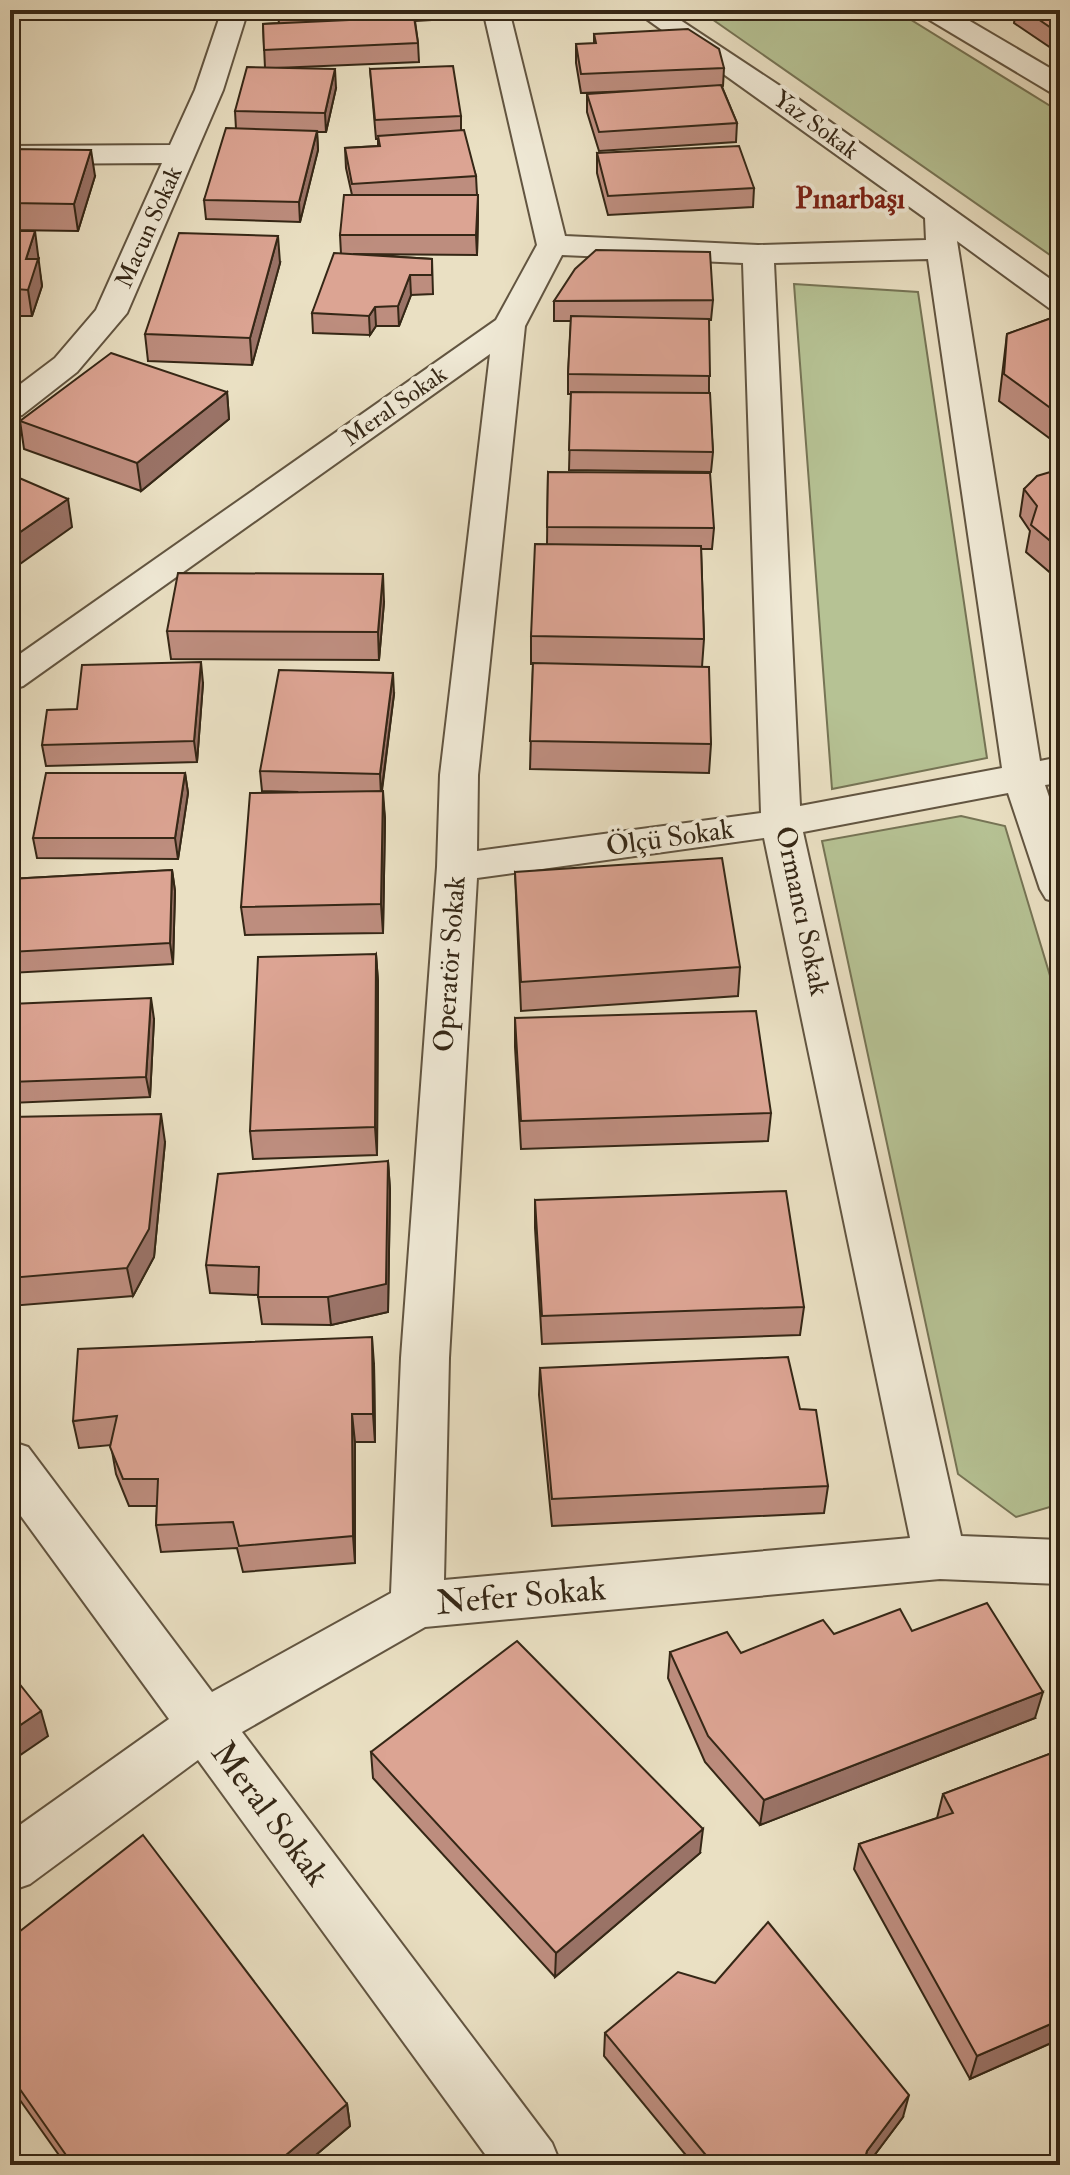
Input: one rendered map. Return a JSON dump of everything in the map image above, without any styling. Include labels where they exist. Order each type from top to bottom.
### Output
[{"type":"street","name":"Macun Sokak","points":[[10,408],[66,365],[111,313],[209,90],[235,10]]},
{"type":"street","points":[[496,10],[552,245],[758,254],[941,232],[1042,774],[1060,889]]},
{"type":"street","name":"Yaz Sokak","points":[[647,10],[770,92],[941,232],[1060,301]]},
{"type":"street","points":[[932,10],[1060,86]]},
{"type":"street","points":[[10,155],[182,154]]},
{"type":"street","name":"Meral Sokak","points":[[10,678],[509,326],[552,245]]},
{"type":"street","name":"Ormancı Sokak","points":[[758,254],[781,823],[940,1557]]},
{"type":"street","name":"Operatör Sokak","points":[[417,1605],[425,1358],[457,867],[459,775],[509,326]]},
{"type":"street","name":"Ölçü Sokak","points":[[457,867],[781,823],[1042,774]]},
{"type":"street","name":"Meral Sokak","points":[[10,1462],[530,2165]]},
{"type":"street","name":"Nefer Sokak","points":[[10,1865],[204,1725],[417,1605],[940,1557],[1060,1562]]},
{"type":"green space","points":[[699,10],[895,10],[1060,112],[1060,262]]},
{"type":"green space","points":[[794,284],[918,292],[987,758],[832,789]]},
{"type":"green space","points":[[961,816],[1005,826],[1060,1009],[1060,1504],[1016,1517],[958,1474],[822,841]]},
{"type":"building","points":[[1025,10],[1060,10],[1060,34]]},
{"type":"building","points":[[414,17],[418,43],[264,50],[263,24]]},
{"type":"building","points":[[688,29],[719,49],[724,68],[581,74],[576,44],[596,43],[594,34]]},
{"type":"building","points":[[453,66],[461,116],[375,120],[370,69]]},
{"type":"building","points":[[247,67],[335,69],[325,113],[235,111]]},
{"type":"building","points":[[721,85],[737,123],[599,132],[587,94]]},
{"type":"building","points":[[226,128],[317,131],[299,202],[204,200]]},
{"type":"building","points":[[464,130],[476,176],[352,184],[345,148],[380,146],[378,136]]},
{"type":"building","points":[[739,146],[754,188],[608,196],[597,153]]},
{"type":"building","points":[[10,149],[91,150],[74,204],[10,203]]},
{"type":"building","points":[[344,195],[478,195],[476,235],[340,235]]},
{"type":"building","points":[[10,231],[35,231],[26,259],[38,259],[28,290],[16,289],[10,307]]},
{"type":"building","points":[[179,233],[278,236],[250,338],[145,334]]},
{"type":"building","points":[[596,250],[710,252],[713,300],[554,301],[575,269]]},
{"type":"building","points":[[334,253],[432,259],[432,275],[410,275],[398,306],[375,307],[369,316],[312,313]]},
{"type":"building","points":[[1060,315],[1060,415],[1004,374],[1007,334]]},
{"type":"building","points":[[571,316],[709,319],[710,376],[568,374]]},
{"type":"building","points":[[111,353],[227,392],[137,463],[20,421]]},
{"type":"building","points":[[571,392],[710,393],[713,452],[569,450]]},
{"type":"building","points":[[1060,469],[1060,549],[1031,525],[1037,506],[1024,489],[1037,476]]},
{"type":"building","points":[[548,472],[710,473],[714,528],[547,527]]},
{"type":"building","points":[[10,474],[68,499],[10,539]]},
{"type":"building","points":[[535,544],[701,546],[704,639],[531,636]]},
{"type":"building","points":[[178,573],[383,574],[378,632],[167,631]]},
{"type":"building","points":[[201,662],[194,741],[42,745],[47,710],[77,709],[82,665]]},
{"type":"building","points":[[533,663],[709,667],[711,744],[530,741]]},
{"type":"building","points":[[279,670],[393,673],[380,774],[260,771]]},
{"type":"building","points":[[46,773],[185,773],[175,838],[33,838]]},
{"type":"building","points":[[383,791],[381,904],[241,907],[250,793]]},
{"type":"building","points":[[722,858],[740,967],[521,982],[515,872]]},
{"type":"building","points":[[172,870],[170,943],[10,952],[10,879]]},
{"type":"building","points":[[376,954],[375,1127],[250,1131],[258,957]]},
{"type":"building","points":[[151,998],[146,1077],[10,1082],[10,1004]]},
{"type":"building","points":[[756,1011],[771,1113],[521,1121],[515,1018]]},
{"type":"building","points":[[161,1114],[149,1229],[127,1268],[10,1278],[10,1117]]},
{"type":"building","points":[[388,1161],[386,1284],[328,1297],[258,1297],[259,1267],[206,1265],[218,1174]]},
{"type":"building","points":[[786,1191],[804,1307],[542,1316],[535,1200]]},
{"type":"building","points":[[372,1337],[373,1414],[352,1414],[353,1536],[239,1546],[233,1522],[156,1525],[158,1479],[123,1479],[110,1447],[117,1416],[73,1421],[78,1349]]},
{"type":"building","points":[[788,1357],[800,1409],[816,1410],[828,1486],[552,1499],[540,1368]]},
{"type":"building","points":[[987,1603],[1043,1692],[764,1800],[708,1736],[670,1652],[727,1632],[741,1653],[823,1620],[834,1634],[900,1609],[912,1631]]},
{"type":"building","points":[[517,1641],[703,1829],[556,1953],[371,1752]]},
{"type":"building","points":[[10,1672],[41,1711],[10,1732]]},
{"type":"building","points":[[1060,1750],[1060,2020],[977,2056],[859,1844],[953,1813],[943,1794]]},
{"type":"building","points":[[143,1835],[347,2104],[274,2165],[73,2165],[10,2075],[10,1939]]},
{"type":"building","points":[[768,1922],[909,2095],[867,2151],[863,2165],[714,2165],[605,2033],[678,1972],[715,1983]]},
{"type":"district","name":"Pınarbaşı","points":[[850,198]]}]
